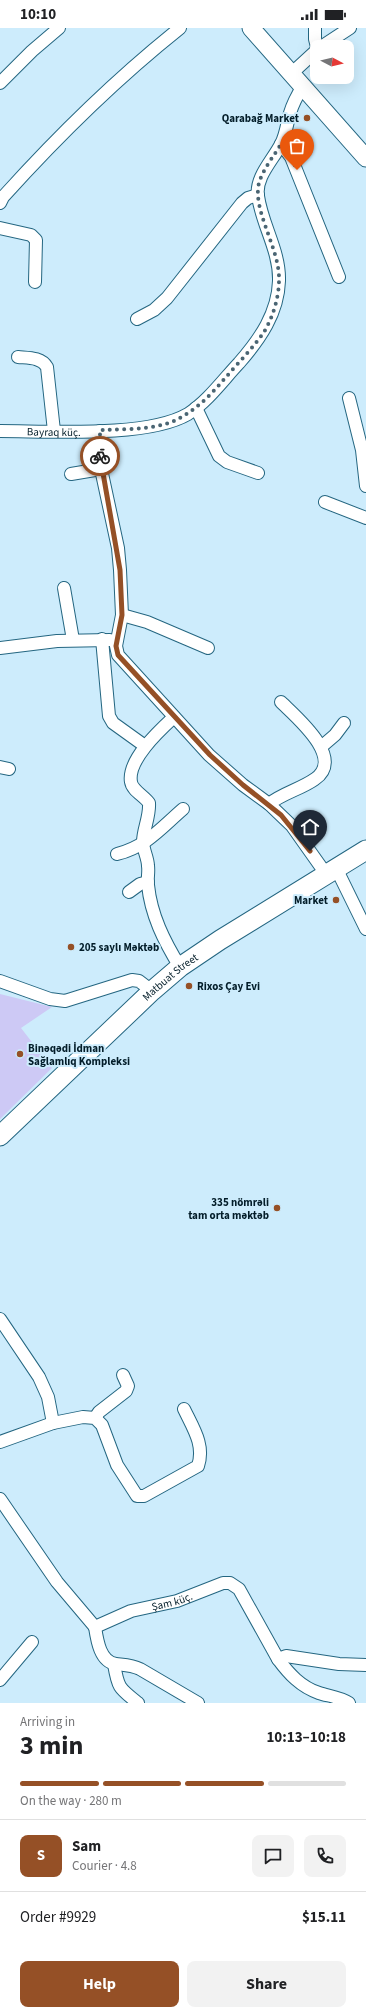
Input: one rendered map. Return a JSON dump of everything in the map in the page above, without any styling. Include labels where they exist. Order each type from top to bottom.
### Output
[{"type":"main road","points":[[251,28],[304,86],[366,158]]},
{"type":"main road","name":"Matbuat Street","points":[[0,1136],[152,991],[180,967],[206,949],[366,850]]},
{"type":"street","points":[[0,83],[32,51],[59,28]]},
{"type":"street","points":[[0,203],[3,197],[37,160],[114,82],[180,28]]},
{"type":"street","points":[[315,28],[315,40]]},
{"type":"street","points":[[331,40],[350,28]]},
{"type":"street","points":[[292,73],[310,55]]},
{"type":"street","name":"Bayraq küç.","points":[[0,431],[100,430],[153,427],[181,418],[196,408],[250,350],[264,332],[271,317],[277,296],[279,269],[275,250],[258,195],[262,175],[281,144],[293,105],[304,86]]},
{"type":"street","points":[[281,144],[291,157],[340,277]]},
{"type":"street","points":[[137,319],[154,310],[167,298],[242,203],[248,198],[258,195]]},
{"type":"street","points":[[0,228],[31,235],[36,240],[35,282]]},
{"type":"street","points":[[18,357],[39,360],[44,362],[47,368],[54,431]]},
{"type":"street","points":[[349,398],[362,450],[366,486]]},
{"type":"street","points":[[196,408],[219,456],[227,462],[258,473]]},
{"type":"street","points":[[100,430],[101,469],[118,548],[122,615],[116,650],[122,661],[227,771],[269,804],[292,826],[331,871],[366,929]]},
{"type":"street","points":[[71,474],[101,469]]},
{"type":"street","points":[[325,502],[366,518]]},
{"type":"street","points":[[64,588],[73,640]]},
{"type":"street","points":[[122,615],[147,622],[208,648]]},
{"type":"street","points":[[0,648],[73,640],[102,639],[117,641]]},
{"type":"street","points":[[102,639],[110,716],[113,723],[145,746]]},
{"type":"street","points":[[269,804],[279,797],[316,779],[324,771],[321,747],[314,734],[281,702]]},
{"type":"street","points":[[174,717],[145,746],[134,768],[131,782],[133,788],[149,803],[149,811],[143,835],[143,844],[148,865],[148,882],[155,920],[169,949],[180,967]]},
{"type":"street","points":[[321,747],[335,735],[344,722]]},
{"type":"street","points":[[117,854],[130,851],[143,844],[183,809]]},
{"type":"street","points":[[129,892],[140,884],[148,882]]},
{"type":"street","points":[[0,981],[57,1001],[81,997],[132,980],[139,981],[152,991]]},
{"type":"street","points":[[0,1319],[40,1377],[48,1397],[53,1424]]},
{"type":"street","points":[[95,1418],[100,1412],[126,1391],[128,1386],[123,1375]]},
{"type":"street","points":[[0,1442],[53,1424],[83,1417],[95,1418],[102,1425],[117,1465],[137,1496],[144,1496],[198,1466],[202,1455],[201,1448],[184,1409]]},
{"type":"street","points":[[0,1499],[57,1582],[95,1627],[101,1651],[106,1659],[114,1664],[130,1665],[140,1669],[198,1703]]},
{"type":"street","name":"Şam küç.","points":[[95,1627],[130,1611],[177,1601],[223,1583],[230,1583],[239,1589],[278,1659]]},
{"type":"street","points":[[0,1680],[32,1642]]},
{"type":"street","points":[[349,1703],[317,1693],[301,1685],[287,1672],[278,1659],[286,1656],[339,1664],[366,1666]]},
{"type":"street","points":[[114,1664],[117,1684],[138,1703]]},
{"type":"shaded area","name":"Binəqədi İdman Sağlamlıq Kompleksi","points":[[0,994],[52,1007],[21,1028],[52,1068],[0,1119]]},
{"type":"way so far","points":[[100,456],[100,430],[153,427],[181,418],[204,401],[250,350],[264,332],[271,317],[277,296],[279,269],[275,250],[262,213],[258,195],[259,184],[262,175],[281,144],[287,150],[297,170]]},
{"type":"place","name":"Qarabağ Market","points":[[307,118]]},
{"type":"place","name":"Market","points":[[336,900]]},
{"type":"place","name":"205 saylı Məktəb","points":[[71,947]]},
{"type":"place","name":"Rixos Çay Evi","points":[[189,986]]},
{"type":"place","name":"Binəqədi İdman Sağlamlıq Kompleksi","points":[[20,1054]]},
{"type":"place","name":"335 nömrəli tam orta məktəb","points":[[277,1208]]},
{"type":"route","points":[[100,456],[101,469],[118,548],[120,570],[122,625],[116,646],[118,655],[210,755],[243,785],[269,804],[292,826],[310,851]]}]
